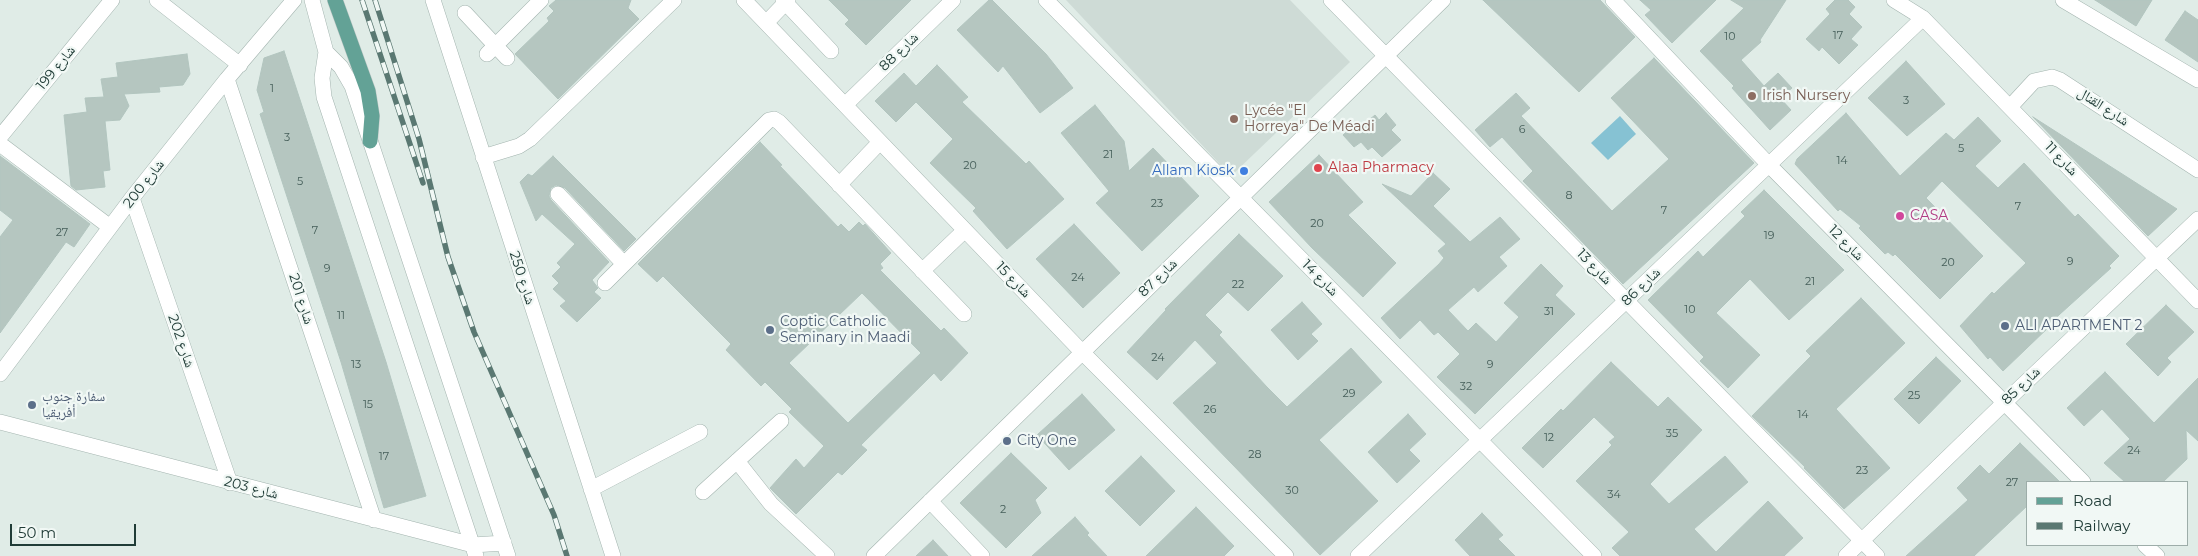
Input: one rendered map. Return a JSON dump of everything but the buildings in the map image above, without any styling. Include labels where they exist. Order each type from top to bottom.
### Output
[{"type":"main road","points":[[335,0],[368,91],[372,116],[370,141]]},
{"type":"street","name":"شارع 199","points":[[0,136],[112,0]]},
{"type":"street","points":[[157,0],[240,65]]},
{"type":"street","name":"شارع 200","points":[[0,374],[132,198],[227,79],[294,0]]},
{"type":"street","points":[[312,0],[326,52],[322,78],[324,97],[474,551]]},
{"type":"street","name":"شارع 250","points":[[433,0],[613,556]]},
{"type":"street","points":[[491,50],[540,0]]},
{"type":"street","name":"شارع 15","points":[[744,0],[1082,352],[1286,556]]},
{"type":"street","name":"شارع 88","points":[[844,105],[953,0]]},
{"type":"street","name":"شارع 14","points":[[1046,0],[1594,556]]},
{"type":"street","name":"شارع 13","points":[[1331,0],[1877,556]]},
{"type":"street","name":"شارع 87","points":[[874,556],[1442,0]]},
{"type":"street","name":"شارع 12","points":[[1613,0],[1769,165],[2082,481]]},
{"type":"street","points":[[1894,0],[1923,18]]},
{"type":"street","points":[[2064,0],[2198,80]]},
{"type":"street","points":[[766,22],[786,1],[831,51]]},
{"type":"street","points":[[483,157],[519,146],[530,139],[664,3]]},
{"type":"street","points":[[465,13],[491,50],[507,58]]},
{"type":"street","name":"شارع 86","points":[[1358,556],[1923,18]]},
{"type":"street","name":"شارع 11","points":[[1923,18],[2198,301]]},
{"type":"street","points":[[326,52],[347,76],[506,550]]},
{"type":"street","name":"شارع القنال","points":[[2010,107],[2034,81],[2052,77],[2060,80],[2198,170]]},
{"type":"street","name":"شارع 201","points":[[227,79],[374,520]]},
{"type":"street","points":[[605,283],[769,120],[774,119],[964,314]]},
{"type":"street","points":[[839,185],[880,142]]},
{"type":"street","points":[[0,144],[110,228]]},
{"type":"street","points":[[558,194],[624,264]]},
{"type":"street","name":"شارع 202","points":[[132,198],[230,483]]},
{"type":"street","name":"شارع 85","points":[[1846,556],[2198,219]]},
{"type":"street","points":[[922,271],[965,230]]},
{"type":"street","points":[[703,492],[782,421]]},
{"type":"street","name":"شارع 203","points":[[0,422],[374,520],[474,551],[506,550]]},
{"type":"street","points":[[591,489],[700,432]]},
{"type":"street","points":[[737,461],[771,504],[827,556]]},
{"type":"street","points":[[930,502],[982,556]]},
{"type":"street","points":[[2146,546],[2156,556]]},
{"type":"shaded area","name":"Lycée \"El Horreya\" De Méadi","points":[[1066,0],[1290,0],[1350,62],[1231,176]]},
{"type":"water","points":[[1620,116],[1636,134],[1608,160],[1591,143]]},
{"type":"railway","points":[[362,0],[423,183]]},
{"type":"railway","points":[[375,0],[419,139],[448,257],[474,332],[554,515],[567,556]]},
{"type":"place","name":"Irish Nursery","points":[[1752,96]]},
{"type":"place","name":"Lycée \"El Horreya\" De Méadi","points":[[1234,119]]},
{"type":"place","name":"Alaa Pharmacy","points":[[1318,168]]},
{"type":"place","name":"Allam Kiosk","points":[[1244,171]]},
{"type":"place","name":"CASA","points":[[1900,216]]},
{"type":"place","name":"ALI APARTMENT 2","points":[[2005,326]]},
{"type":"place","name":"Coptic Catholic Seminary in Maadi","points":[[770,330]]},
{"type":"place","name":"سفارة جنوب أفريقيا","points":[[32,405]]},
{"type":"place","name":"City One","points":[[1007,441]]}]
